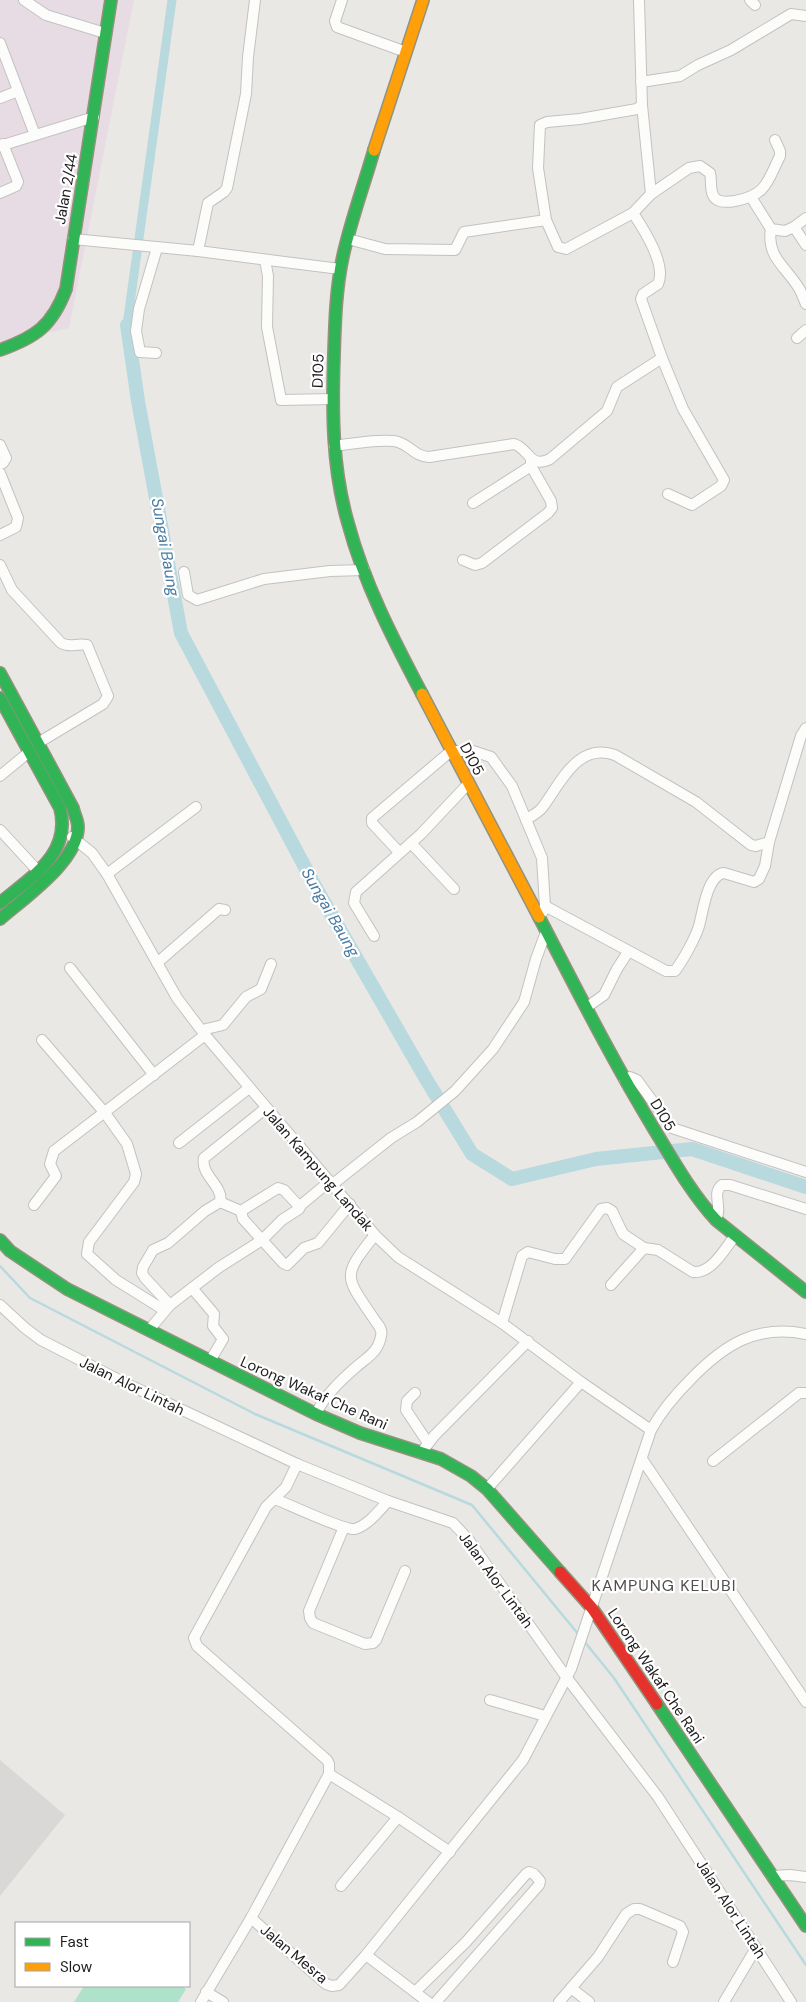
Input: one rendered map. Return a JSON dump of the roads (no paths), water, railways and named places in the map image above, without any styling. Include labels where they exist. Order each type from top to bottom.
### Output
[{"type":"street","points":[[24,0],[46,14],[105,33]]},
{"type":"street","name":"Jalan 2/44","points":[[0,350],[31,338],[50,323],[66,289],[94,117],[110,0]]},
{"type":"street","points":[[198,251],[208,203],[227,188],[246,94],[248,57],[255,0]]},
{"type":"street","points":[[342,0],[335,21],[337,27],[406,52]]},
{"type":"street","name":"D105","points":[[423,0],[372,159],[340,269],[336,297],[332,399],[334,446],[342,500],[364,570],[387,626],[624,1080],[677,1168],[705,1208],[735,1236],[806,1292]]},
{"type":"street","points":[[639,0],[642,105],[651,194]]},
{"type":"street","points":[[641,82],[680,76],[698,65],[731,50],[791,14],[806,16]]},
{"type":"street","points":[[1,47],[35,135]]},
{"type":"street","points":[[0,98],[18,91]]},
{"type":"street","points":[[642,105],[637,109],[580,119],[547,122],[540,125],[538,168],[546,220],[558,247],[566,248],[633,213],[651,194],[689,168],[699,166],[710,174],[712,194],[716,199],[730,202],[751,197],[764,188],[780,156],[780,151],[774,140]]},
{"type":"street","points":[[0,193],[14,188],[18,182],[2,145],[94,117]]},
{"type":"street","points":[[751,197],[770,229],[770,248],[800,290],[806,304]]},
{"type":"street","points":[[633,213],[648,236],[660,273],[658,283],[642,295],[641,298],[662,358],[683,409],[724,480],[721,486],[692,505],[668,494]]},
{"type":"street","points":[[770,229],[785,231],[806,218]]},
{"type":"street","points":[[348,239],[385,249],[455,250],[464,232],[546,220]]},
{"type":"street","points":[[794,227],[806,244]]},
{"type":"street","points":[[73,239],[198,251],[340,269]]},
{"type":"street","points":[[156,353],[140,352],[136,331],[139,309],[157,248]]},
{"type":"street","points":[[265,260],[268,276],[266,327],[281,400],[332,399]]},
{"type":"street","points":[[797,338],[806,330]]},
{"type":"street","points":[[473,503],[531,463],[543,462],[550,458],[607,411],[616,388],[662,358]]},
{"type":"street","points":[[334,446],[391,440],[403,444],[421,456],[429,458],[514,444],[521,446],[551,501],[552,508],[482,563],[475,565],[463,560]]},
{"type":"street","points":[[0,445],[6,458],[0,464]]},
{"type":"street","points":[[0,473],[18,518],[16,527],[0,535]]},
{"type":"street","points":[[0,565],[12,590],[61,643],[69,646],[87,645],[108,696],[103,704],[34,748],[0,776]]},
{"type":"street","points":[[184,572],[188,595],[197,600],[264,578],[330,571],[364,570]]},
{"type":"street","points":[[0,673],[64,821],[61,841],[54,852],[0,903]]},
{"type":"street","points":[[0,698],[72,808],[78,826],[77,840],[65,860],[0,919]]},
{"type":"street","points":[[545,906],[666,972],[675,971],[699,927],[714,878],[724,873],[750,881],[757,881],[765,866],[769,842],[801,736],[806,728]]},
{"type":"street","points":[[399,852],[375,828],[372,818],[451,751],[473,751],[490,757],[512,786],[542,858],[545,906],[539,920]]},
{"type":"street","points":[[526,820],[541,809],[568,770],[584,757],[596,752],[606,752],[615,755],[696,802],[751,845],[756,846],[769,842]]},
{"type":"street","points":[[374,936],[354,903],[356,892],[411,843],[468,784]]},
{"type":"street","points":[[107,874],[196,807]]},
{"type":"street","points":[[0,830],[37,870]]},
{"type":"street","name":"Jalan Kampung Landak","points":[[63,831],[92,853],[107,874],[156,963],[178,998],[203,1032],[375,1235],[398,1257],[502,1323],[581,1382],[651,1430]]},
{"type":"street","points":[[411,843],[454,889]]},
{"type":"street","points":[[156,963],[218,910],[225,910]]},
{"type":"street","points":[[149,1330],[167,1308],[192,1288],[218,1268],[262,1240],[282,1220],[299,1209],[301,1205],[391,1138],[418,1121],[455,1091],[493,1050],[524,1002],[546,932]]},
{"type":"street","points":[[587,1007],[604,995],[628,952]]},
{"type":"street","points":[[34,1205],[56,1176],[50,1164],[54,1151],[154,1075],[203,1032],[223,1025],[246,997],[261,989],[271,964]]},
{"type":"street","points":[[70,968],[154,1075]]},
{"type":"street","points":[[42,1040],[104,1113],[127,1144],[136,1179],[89,1241],[87,1252],[116,1280],[167,1308]]},
{"type":"street","points":[[624,1080],[630,1077],[637,1080],[672,1128],[806,1172]]},
{"type":"street","points":[[179,1143],[249,1088]]},
{"type":"street","points":[[220,1202],[220,1195],[204,1168],[204,1158],[266,1108]]},
{"type":"street","points":[[716,1220],[720,1208],[716,1194],[722,1185],[730,1185],[806,1209]]},
{"type":"street","points":[[241,1211],[278,1188],[284,1190],[297,1204],[301,1205]]},
{"type":"street","points":[[167,1308],[142,1273],[143,1267],[153,1250],[168,1243],[205,1211],[220,1202]]},
{"type":"street","points":[[220,1202],[241,1211]]},
{"type":"street","points":[[241,1211],[243,1219],[283,1263],[288,1264],[304,1248],[318,1243],[329,1232],[350,1204]]},
{"type":"street","points":[[502,1323],[522,1256],[528,1252],[555,1259],[565,1259],[601,1209],[607,1208],[612,1211],[623,1234],[644,1248],[658,1250],[693,1272],[698,1273],[713,1264],[735,1236]]},
{"type":"street","points":[[316,1414],[321,1403],[356,1367],[373,1354],[381,1337],[381,1329],[356,1293],[350,1274],[354,1261],[375,1235]]},
{"type":"street","name":"Lorong Wakaf Che Rani","points":[[0,1240],[10,1251],[67,1289],[316,1414],[360,1433],[425,1448],[471,1476],[487,1489],[592,1608],[806,1926]]},
{"type":"street","points":[[611,1285],[644,1248]]},
{"type":"street","points":[[192,1288],[214,1314],[213,1326],[223,1339],[210,1361]]},
{"type":"street","name":"Jalan Alor Lintah","points":[[0,1305],[25,1328],[62,1351],[125,1383],[297,1464],[388,1502],[453,1523],[468,1539],[658,1797],[791,2002]]},
{"type":"street","name":"Jalan Mesra","points":[[251,1918],[329,1986],[339,1985],[366,1955],[517,1769],[569,1674],[651,1430],[671,1400],[704,1366],[723,1350],[756,1334],[783,1331],[806,1334]]},
{"type":"street","points":[[414,1393],[407,1401],[406,1410],[425,1448],[528,1341]]},
{"type":"street","points":[[487,1489],[581,1382]]},
{"type":"street","points":[[713,1461],[799,1393],[806,1393]]},
{"type":"street","points":[[642,1459],[806,1702]]},
{"type":"street","points":[[201,2002],[251,1918],[329,1774],[330,1764],[327,1760],[195,1642],[196,1634],[266,1507],[286,1487],[297,1464]]},
{"type":"street","points":[[274,1499],[344,1527],[354,1529],[373,1518],[388,1502]]},
{"type":"street","points":[[344,1527],[310,1611],[310,1618],[313,1623],[365,1644],[373,1643],[376,1640],[405,1571]]},
{"type":"street","points":[[490,1700],[546,1716]]},
{"type":"street","points":[[329,1774],[398,1816],[450,1852]]},
{"type":"street","points":[[342,1886],[398,1816]]},
{"type":"street","points":[[415,1992],[453,1955],[526,1874],[529,1872],[538,1877],[540,1886],[436,2002]]},
{"type":"street","points":[[772,1876],[790,1875],[806,1877]]},
{"type":"street","points":[[560,2002],[598,1958],[626,1914],[634,1909],[680,1926],[683,1932],[673,1962]]},
{"type":"street","points":[[724,2002],[756,1948]]},
{"type":"street","points":[[366,1955],[428,2002]]},
{"type":"street","points":[[453,1955],[463,1970]]},
{"type":"street","points":[[571,1988],[589,2002]]},
{"type":"street","points":[[206,1992],[223,2002]]},
{"type":"waterway","points":[[127,325],[172,0]]},
{"type":"waterway","name":"Sungai Baung","points":[[127,325],[138,401],[181,633],[316,888],[426,1079],[472,1154],[512,1179],[596,1159],[692,1149],[806,1187]]},
{"type":"waterway","points":[[0,1266],[30,1298],[255,1414],[472,1505],[579,1635]]},
{"type":"waterway","points":[[584,1641],[614,1678],[806,1965]]},
{"type":"district","name":"KAMPUNG KELUBI","points":[[664,1585]]}]
